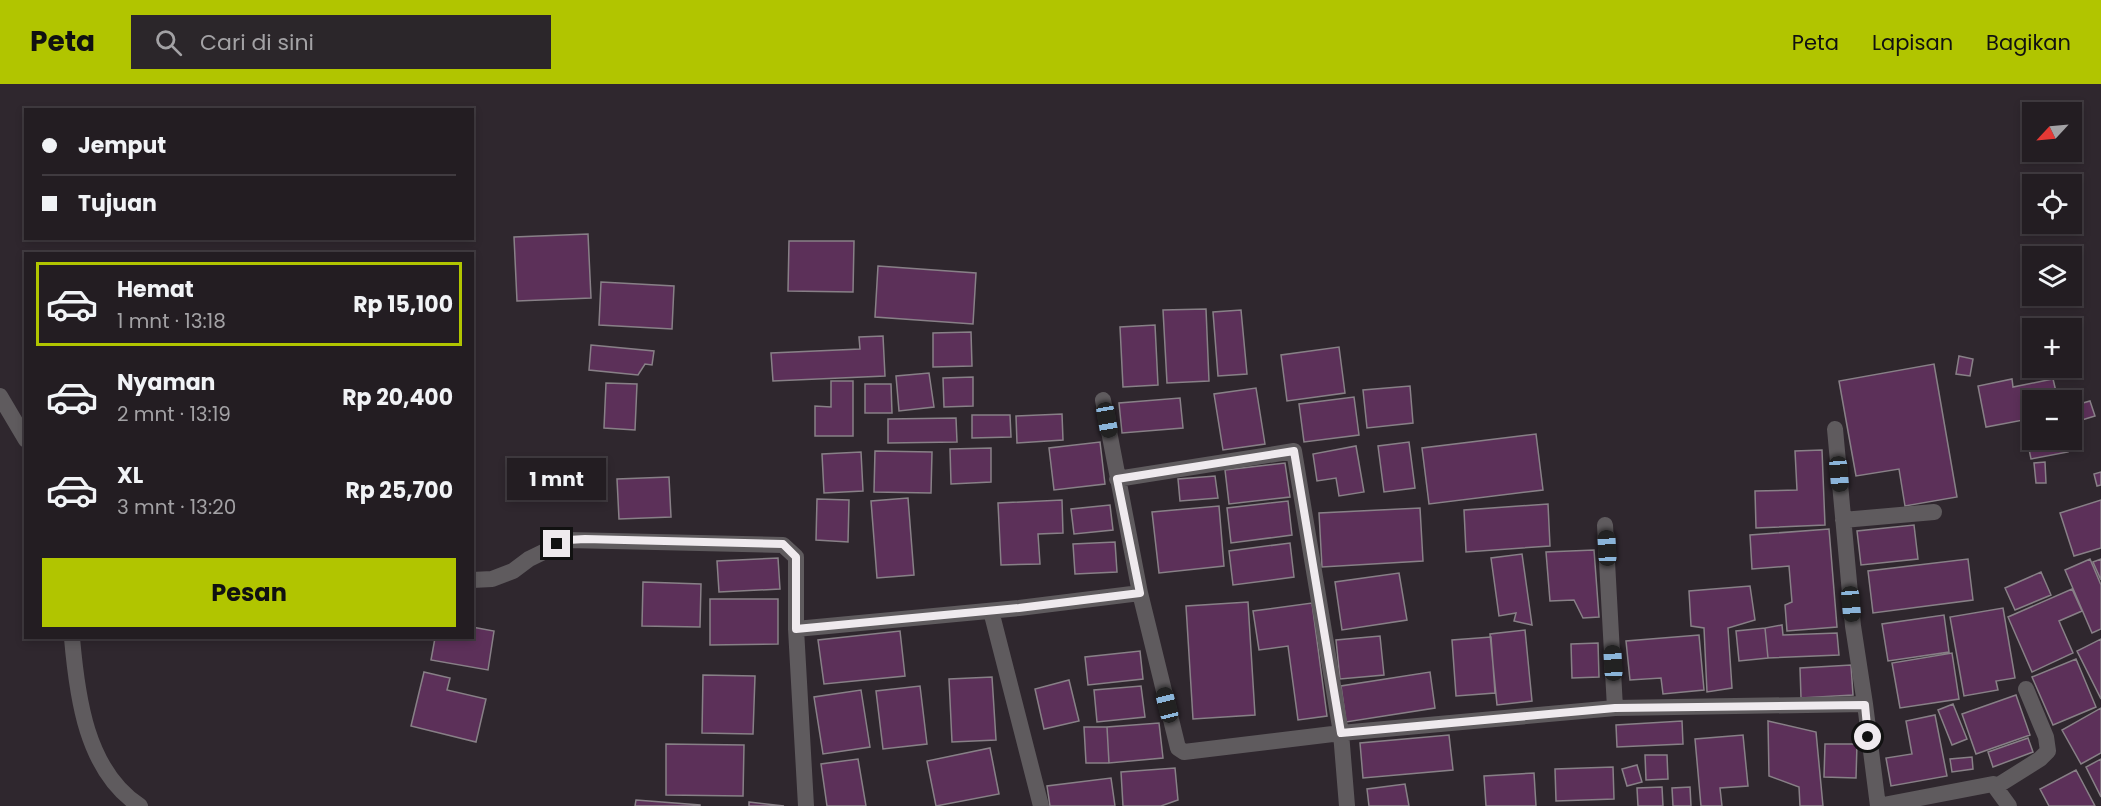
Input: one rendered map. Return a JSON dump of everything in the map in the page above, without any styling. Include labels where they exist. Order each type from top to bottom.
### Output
[{"type":"street","points":[[0,396],[24,437]]},
{"type":"street","points":[[1103,400],[1140,593],[1178,748],[1184,752],[1341,733],[1615,708],[1865,705]]},
{"type":"street","points":[[1835,429],[1852,626],[1878,806],[1993,784],[1997,786],[2009,806]]},
{"type":"street","points":[[1117,479],[1294,451],[1341,733],[1347,806]]},
{"type":"street","points":[[1843,520],[1934,512]]},
{"type":"street","points":[[1605,525],[1615,708]]},
{"type":"street","points":[[474,580],[492,579],[513,571],[529,559],[568,540],[783,544],[796,557],[796,629],[806,806]]},
{"type":"street","points":[[796,629],[991,611],[1140,593]]},
{"type":"street","points":[[991,611],[1041,806]]},
{"type":"street","points":[[72,639],[85,717],[99,759],[120,791],[140,806]]},
{"type":"street","points":[[1997,786],[2040,759],[2048,751],[2046,737],[2026,688]]},
{"type":"building","points":[[588,234],[591,298],[517,301],[514,237]]},
{"type":"building","points":[[789,241],[854,241],[853,292],[788,291]]},
{"type":"building","points":[[878,266],[976,273],[973,324],[875,317]]},
{"type":"building","points":[[601,282],[674,286],[672,329],[599,325]]},
{"type":"building","points":[[1206,309],[1209,381],[1167,383],[1163,310]]},
{"type":"building","points":[[1241,310],[1247,374],[1218,376],[1213,312]]},
{"type":"building","points":[[1155,325],[1158,385],[1123,387],[1120,327]]},
{"type":"building","points":[[971,332],[972,366],[933,367],[933,333]]},
{"type":"building","points":[[883,336],[885,376],[773,381],[771,353],[860,349],[859,337]]},
{"type":"building","points":[[591,345],[654,351],[652,365],[645,364],[638,375],[589,370]]},
{"type":"building","points":[[1339,347],[1345,393],[1287,401],[1281,355]]},
{"type":"building","points":[[1959,356],[1973,359],[1970,376],[1956,374]]},
{"type":"building","points":[[1934,364],[1957,497],[1905,506],[1899,469],[1856,476],[1839,381]]},
{"type":"building","points":[[929,373],[934,407],[899,411],[896,376]]},
{"type":"building","points":[[973,377],[973,406],[944,407],[943,378]]},
{"type":"building","points":[[2012,379],[2013,387],[2053,379],[2056,390],[2022,390],[2022,420],[1986,427],[1978,386]]},
{"type":"building","points":[[831,381],[853,381],[853,436],[815,436],[815,406],[831,407]]},
{"type":"building","points":[[606,383],[637,384],[635,430],[604,428]]},
{"type":"building","points":[[865,384],[891,384],[892,413],[865,413]]},
{"type":"building","points":[[1410,386],[1413,423],[1367,428],[1363,390]]},
{"type":"building","points":[[1256,388],[1265,444],[1223,450],[1214,394]]},
{"type":"building","points":[[1354,397],[1359,435],[1304,442],[1299,404]]},
{"type":"building","points":[[1180,398],[1183,428],[1122,433],[1119,403]]},
{"type":"building","points":[[2090,401],[2095,416],[2082,420],[2082,403]]},
{"type":"building","points":[[1062,414],[1063,440],[1017,443],[1016,416]]},
{"type":"building","points":[[972,415],[1010,415],[1011,437],[972,438]]},
{"type":"building","points":[[956,418],[957,442],[888,443],[888,419]]},
{"type":"building","points":[[1536,434],[1543,490],[1429,504],[1422,448]]},
{"type":"building","points":[[1100,442],[1105,484],[1054,490],[1049,448]]},
{"type":"building","points":[[1409,442],[1415,488],[1384,492],[1378,446]]},
{"type":"building","points":[[1356,446],[1364,492],[1339,496],[1336,478],[1317,481],[1313,454]]},
{"type":"building","points":[[991,448],[991,482],[951,484],[950,449]]},
{"type":"building","points":[[1822,450],[1825,525],[1756,528],[1755,491],[1797,490],[1795,451]]},
{"type":"building","points":[[2029,450],[2068,450],[2068,452],[2031,459]]},
{"type":"building","points":[[875,451],[932,452],[931,493],[874,492]]},
{"type":"building","points":[[861,452],[863,491],[824,493],[822,454]]},
{"type":"building","points":[[2045,462],[2046,483],[2036,483],[2034,463]]},
{"type":"building","points":[[1285,463],[1290,497],[1229,504],[1225,470]]},
{"type":"building","points":[[2101,472],[2101,485],[2097,486],[2094,474]]},
{"type":"building","points":[[1215,476],[1218,498],[1180,501],[1178,479]]},
{"type":"building","points":[[669,477],[671,517],[619,519],[617,479]]},
{"type":"building","points":[[908,498],[914,575],[877,578],[871,501]]},
{"type":"building","points":[[817,499],[849,500],[848,542],[816,540]]},
{"type":"building","points":[[1062,500],[1063,533],[1038,534],[1040,564],[1001,565],[998,503]]},
{"type":"building","points":[[2101,500],[2101,548],[2074,556],[2060,513]]},
{"type":"building","points":[[1288,501],[1292,535],[1231,543],[1227,508]]},
{"type":"building","points":[[1548,504],[1550,546],[1466,552],[1464,510]]},
{"type":"building","points":[[1110,505],[1113,530],[1074,534],[1071,509]]},
{"type":"building","points":[[1219,506],[1224,566],[1159,573],[1152,512]]},
{"type":"building","points":[[1420,508],[1423,561],[1322,567],[1319,513]]},
{"type":"building","points":[[1914,525],[1918,559],[1861,565],[1857,531]]},
{"type":"building","points":[[1829,529],[1837,627],[1787,631],[1785,605],[1792,602],[1789,566],[1752,569],[1750,535]]},
{"type":"building","points":[[1115,542],[1117,572],[1075,574],[1073,544]]},
{"type":"building","points":[[1290,543],[1294,577],[1233,585],[1229,551]]},
{"type":"building","points":[[1594,550],[1599,617],[1583,618],[1574,600],[1550,601],[1546,552]]},
{"type":"building","points":[[1522,554],[1532,625],[1514,621],[1516,613],[1499,616],[1491,558]]},
{"type":"building","points":[[778,558],[780,589],[719,592],[717,561]]},
{"type":"building","points":[[1968,559],[1973,600],[1873,613],[1868,571]]},
{"type":"building","points":[[2090,559],[2101,585],[2101,629],[2092,633],[2065,570]]},
{"type":"building","points":[[2101,559],[2101,580],[2093,562]]},
{"type":"building","points":[[2041,572],[2051,595],[2015,610],[2005,588]]},
{"type":"building","points":[[1399,573],[1407,620],[1342,630],[1335,582]]},
{"type":"building","points":[[643,582],[701,584],[700,627],[642,626]]},
{"type":"building","points":[[1750,586],[1755,620],[1728,628],[1732,688],[1707,692],[1704,628],[1691,626],[1689,591]]},
{"type":"building","points":[[2072,589],[2082,611],[2059,621],[2073,653],[2032,672],[2008,617]]},
{"type":"building","points":[[710,599],[778,599],[778,644],[710,645]]},
{"type":"building","points":[[1248,602],[1255,715],[1193,719],[1186,606]]},
{"type":"building","points":[[1312,603],[1327,716],[1298,720],[1288,646],[1259,650],[1253,611]]},
{"type":"building","points":[[2003,608],[2015,678],[1996,681],[1998,690],[1964,696],[1950,617]]},
{"type":"building","points":[[1944,615],[1949,652],[1888,661],[1882,624]]},
{"type":"building","points":[[1782,625],[1783,635],[1837,633],[1839,655],[1768,658],[1765,628]]},
{"type":"building","points":[[474,627],[494,631],[488,670],[431,660],[435,639],[474,639]]},
{"type":"building","points":[[1765,628],[1768,658],[1739,661],[1736,631]]},
{"type":"building","points":[[1525,630],[1532,701],[1497,705],[1490,634]]},
{"type":"building","points":[[900,631],[905,676],[824,684],[818,640]]},
{"type":"building","points":[[1699,635],[1704,690],[1663,694],[1661,678],[1630,680],[1626,641]]},
{"type":"building","points":[[1380,636],[1384,675],[1340,679],[1336,640]]},
{"type":"building","points":[[1491,637],[1495,693],[1456,696],[1452,640]]},
{"type":"building","points":[[2101,639],[2101,699],[2077,651]]},
{"type":"building","points":[[1598,643],[1599,677],[1572,678],[1571,644]]},
{"type":"building","points":[[1140,651],[1143,679],[1088,685],[1085,657]]},
{"type":"building","points":[[1952,653],[1959,699],[1900,708],[1892,663]]},
{"type":"building","points":[[2076,659],[2096,707],[2053,725],[2032,677]]},
{"type":"building","points":[[1851,665],[1853,695],[1801,698],[1800,668]]},
{"type":"building","points":[[424,672],[450,678],[447,690],[486,699],[476,742],[411,726]]},
{"type":"building","points":[[1430,672],[1435,708],[1346,722],[1341,686]]},
{"type":"building","points":[[703,675],[755,676],[753,734],[702,733]]},
{"type":"building","points":[[992,677],[996,740],[952,742],[949,679]]},
{"type":"building","points":[[1069,680],[1079,721],[1044,729],[1035,689]]},
{"type":"building","points":[[920,686],[927,744],[883,749],[876,691]]},
{"type":"building","points":[[1141,686],[1145,717],[1097,722],[1094,690]]},
{"type":"building","points":[[861,690],[870,747],[823,754],[814,697]]},
{"type":"building","points":[[2016,695],[2030,735],[1976,754],[1962,714]]},
{"type":"building","points":[[1953,704],[1967,739],[1952,745],[1938,710]]},
{"type":"building","points":[[2101,708],[2101,753],[2081,764],[2062,730]]},
{"type":"building","points":[[1935,715],[1947,776],[1891,786],[1886,758],[1912,754],[1906,721]]},
{"type":"building","points":[[1682,721],[1683,744],[1617,747],[1616,725]]},
{"type":"building","points":[[1768,721],[1816,732],[1823,806],[1800,806],[1799,787],[1769,776]]},
{"type":"building","points":[[1159,723],[1163,758],[1109,763],[1107,727]]},
{"type":"building","points":[[1084,727],[1107,727],[1109,763],[1086,763]]},
{"type":"building","points":[[1449,735],[1453,770],[1363,778],[1360,743]]},
{"type":"building","points":[[1743,735],[1748,786],[1720,788],[1722,806],[1701,806],[1695,739]]},
{"type":"building","points":[[2028,738],[2033,752],[1993,767],[1988,752]]},
{"type":"building","points":[[666,744],[744,745],[743,796],[666,795]]},
{"type":"building","points":[[1825,744],[1857,744],[1856,778],[1824,777]]},
{"type":"building","points":[[990,748],[999,794],[936,806],[927,761]]},
{"type":"building","points":[[1645,755],[1667,755],[1668,779],[1646,780]]},
{"type":"building","points":[[1972,757],[1973,769],[1952,772],[1950,759]]},
{"type":"building","points":[[858,759],[866,806],[827,806],[821,764]]},
{"type":"building","points":[[2101,759],[2101,797],[2086,767]]},
{"type":"building","points":[[1637,765],[1642,782],[1627,786],[1622,769]]},
{"type":"building","points":[[1613,767],[1614,799],[1556,801],[1555,769]]},
{"type":"building","points":[[1175,768],[1178,800],[1161,806],[1123,806],[1121,772]]},
{"type":"building","points":[[2076,770],[2095,806],[2049,806],[2040,789]]},
{"type":"building","points":[[1534,773],[1536,806],[1486,806],[1484,776]]},
{"type":"building","points":[[1111,778],[1115,806],[1050,806],[1047,786]]},
{"type":"building","points":[[1405,784],[1409,806],[1369,806],[1367,789]]},
{"type":"building","points":[[1662,787],[1663,806],[1638,806],[1637,788]]},
{"type":"building","points":[[1690,787],[1691,806],[1673,806],[1672,788]]},
{"type":"building","points":[[636,800],[700,805],[700,806],[635,806]]},
{"type":"building","points":[[749,802],[784,806],[749,806]]},
{"type":"route","points":[[557,544],[568,540],[585,539],[783,544],[796,557],[798,577],[796,629],[939,617],[1140,593],[1117,479],[1294,451],[1341,733],[1615,708],[1865,705],[1868,737]]}]
